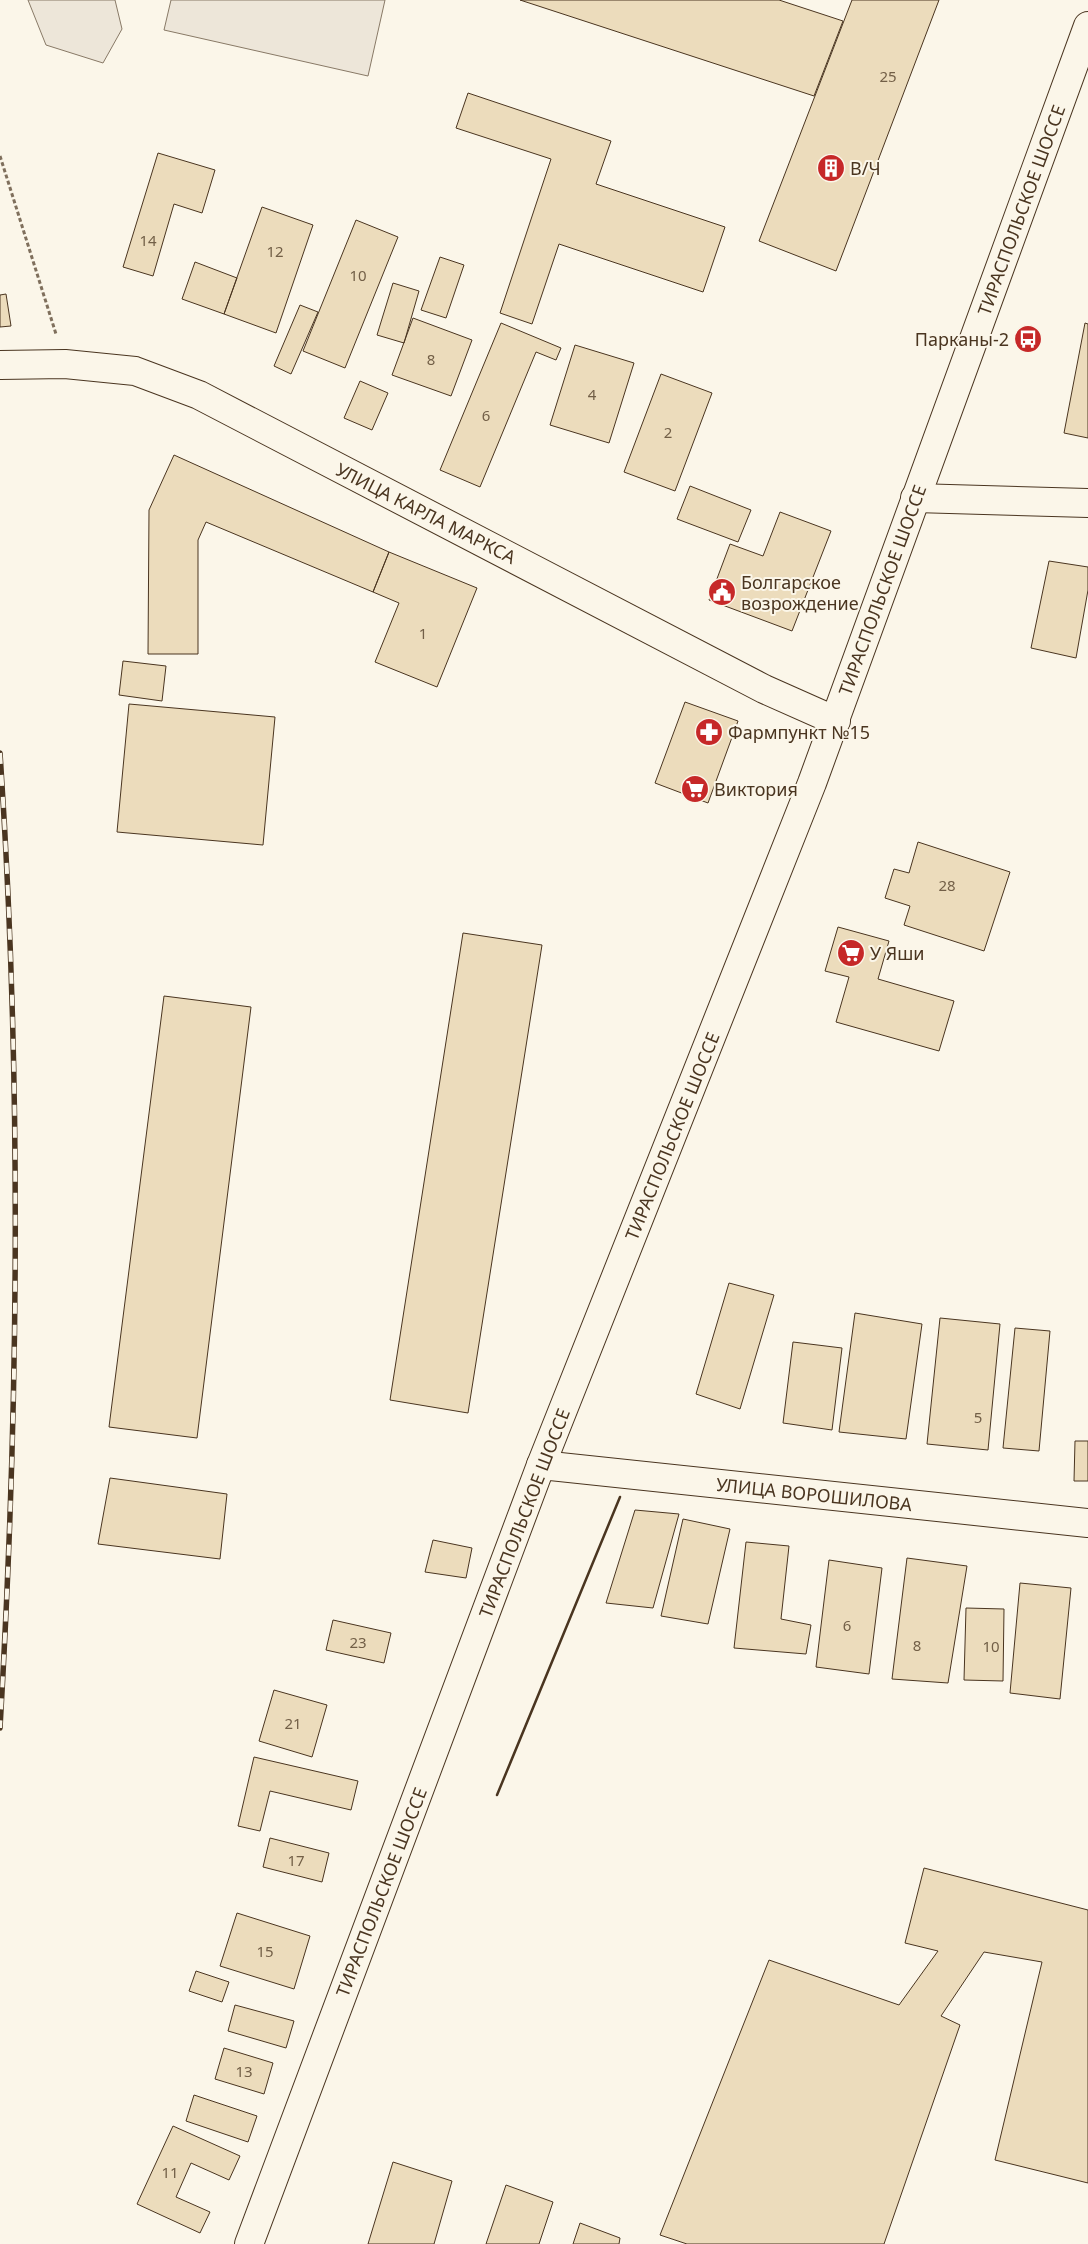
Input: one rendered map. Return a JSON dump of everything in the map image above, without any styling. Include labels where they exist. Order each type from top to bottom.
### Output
[{"type":"main road","name":"ТИРАСПОЛЬСКОЕ ШОССЕ","points":[[249,2244],[541,1464],[836,721],[915,498],[1088,26]]},
{"type":"main road","name":"УЛИЦА КАРЛА МАРКСА","points":[[0,366],[65,364],[135,371],[199,395],[764,689],[836,721]]},
{"type":"main road","points":[[915,498],[1088,503]]},
{"type":"main road","name":"УЛИЦА ВОРОШИЛОВА","points":[[541,1464],[1088,1523]]},
{"type":"path","points":[[0,156],[65,364]]},
{"type":"shaded area","points":[[28,0],[115,0],[122,29],[103,63],[46,45]]},
{"type":"shaded area","points":[[171,0],[385,0],[368,76],[164,30]]},
{"type":"building","points":[[520,0],[779,0],[843,21],[814,96]]},
{"type":"building","name":"В/Ч","points":[[852,0],[939,0],[836,271],[759,241]]},
{"type":"building","points":[[468,93],[611,141],[596,184],[725,227],[703,292],[559,244],[532,324],[500,313],[551,159],[456,128]]},
{"type":"building","points":[[158,153],[215,170],[202,213],[174,204],[153,276],[123,267]]},
{"type":"building","points":[[262,207],[313,225],[276,333],[224,314]]},
{"type":"building","points":[[356,220],[398,237],[345,368],[303,351]]},
{"type":"building","points":[[440,257],[464,265],[446,318],[421,310]]},
{"type":"building","points":[[195,262],[237,278],[224,314],[182,299]]},
{"type":"building","points":[[393,283],[419,291],[404,343],[377,335]]},
{"type":"building","points":[[6,294],[11,326],[0,327],[0,295]]},
{"type":"building","points":[[300,305],[318,312],[291,374],[274,366]]},
{"type":"building","points":[[413,318],[472,340],[451,396],[392,375]]},
{"type":"building","points":[[501,323],[561,348],[556,360],[536,352],[480,487],[440,470]]},
{"type":"building","points":[[1085,323],[1088,324],[1088,438],[1064,433]]},
{"type":"building","points":[[575,345],[634,363],[609,443],[550,425]]},
{"type":"building","points":[[661,374],[712,393],[675,491],[624,472]]},
{"type":"building","points":[[360,381],[388,393],[372,430],[344,418]]},
{"type":"building","points":[[174,455],[389,552],[373,592],[206,522],[198,540],[198,654],[148,654],[149,510]]},
{"type":"building","points":[[690,486],[751,510],[738,542],[677,519]]},
{"type":"building","points":[[780,512],[831,531],[792,631],[709,600],[730,544],[763,556]]},
{"type":"building","points":[[389,552],[477,588],[437,687],[375,662],[399,603],[373,592]]},
{"type":"building","points":[[1049,561],[1088,567],[1088,590],[1076,658],[1031,648]]},
{"type":"building","points":[[123,661],[166,666],[162,701],[119,695]]},
{"type":"building","points":[[685,702],[738,721],[708,803],[655,783]]},
{"type":"building","points":[[129,704],[275,717],[263,845],[117,832]]},
{"type":"building","points":[[918,842],[1010,872],[984,951],[904,925],[910,906],[885,898],[894,869],[909,873]]},
{"type":"building","points":[[838,927],[889,941],[878,979],[954,1001],[939,1051],[836,1022],[849,977],[825,971]]},
{"type":"building","points":[[463,933],[542,945],[468,1413],[390,1400]]},
{"type":"building","points":[[164,996],[251,1007],[197,1438],[109,1427]]},
{"type":"building","points":[[729,1283],[774,1295],[740,1409],[696,1394]]},
{"type":"building","points":[[855,1313],[922,1324],[906,1439],[839,1432]]},
{"type":"building","points":[[940,1318],[1000,1324],[988,1450],[927,1444]]},
{"type":"building","points":[[1015,1328],[1050,1331],[1039,1451],[1003,1448]]},
{"type":"building","points":[[793,1342],[842,1348],[832,1430],[783,1423]]},
{"type":"building","points":[[1075,1441],[1088,1441],[1088,1481],[1074,1481]]},
{"type":"building","points":[[110,1478],[227,1494],[220,1559],[98,1544]]},
{"type":"building","points":[[635,1510],[679,1514],[653,1608],[606,1603]]},
{"type":"building","points":[[683,1519],[730,1529],[708,1624],[661,1616]]},
{"type":"building","points":[[433,1540],[472,1548],[466,1578],[425,1572]]},
{"type":"building","points":[[746,1542],[789,1546],[781,1619],[811,1625],[806,1654],[734,1648]]},
{"type":"building","points":[[907,1558],[967,1566],[948,1683],[892,1679]]},
{"type":"building","points":[[829,1560],[882,1568],[869,1674],[816,1667]]},
{"type":"building","points":[[1020,1583],[1071,1588],[1060,1699],[1010,1693]]},
{"type":"building","points":[[966,1608],[1004,1609],[1003,1681],[964,1680]]},
{"type":"building","points":[[333,1620],[391,1633],[384,1663],[326,1650]]},
{"type":"building","points":[[274,1690],[327,1705],[312,1757],[259,1741]]},
{"type":"building","points":[[254,1757],[358,1781],[351,1810],[270,1791],[260,1831],[238,1826]]},
{"type":"building","points":[[270,1838],[329,1853],[322,1882],[263,1867]]},
{"type":"building","points":[[924,1868],[1088,1910],[1088,2183],[995,2160],[1042,1962],[984,1952],[941,2016],[960,2025],[884,2244],[687,2244],[660,2235],[769,1960],[899,2005],[938,1951],[905,1943]]},
{"type":"building","points":[[237,1913],[310,1936],[294,1989],[220,1966]]},
{"type":"building","points":[[196,1971],[229,1982],[222,2002],[189,1991]]},
{"type":"building","points":[[235,2005],[294,2021],[286,2048],[228,2031]]},
{"type":"building","points":[[224,2048],[273,2063],[264,2094],[215,2079]]},
{"type":"building","points":[[194,2095],[257,2116],[248,2142],[186,2121]]},
{"type":"building","points":[[173,2126],[240,2156],[229,2180],[191,2163],[176,2197],[210,2212],[200,2233],[137,2204]]},
{"type":"building","points":[[393,2162],[452,2181],[434,2244],[368,2244]]},
{"type":"building","points":[[506,2185],[553,2202],[539,2244],[486,2244]]},
{"type":"building","points":[[580,2223],[620,2238],[619,2244],[573,2244]]},
{"type":"railway","points":[[0,753],[7,875],[15,1119],[14,1362],[11,1484],[0,1728]]},
{"type":"wall","points":[[497,1795],[620,1497]]},
{"type":"place","name":"В/Ч","points":[[831,168]]},
{"type":"place","name":"Парканы-2","points":[[1028,339]]},
{"type":"place","name":"Болгарское возрождение","points":[[722,592]]},
{"type":"place","name":"Фармпункт №15","points":[[709,732]]},
{"type":"place","name":"Виктория","points":[[695,789]]},
{"type":"place","name":"У Яши","points":[[851,953]]}]
